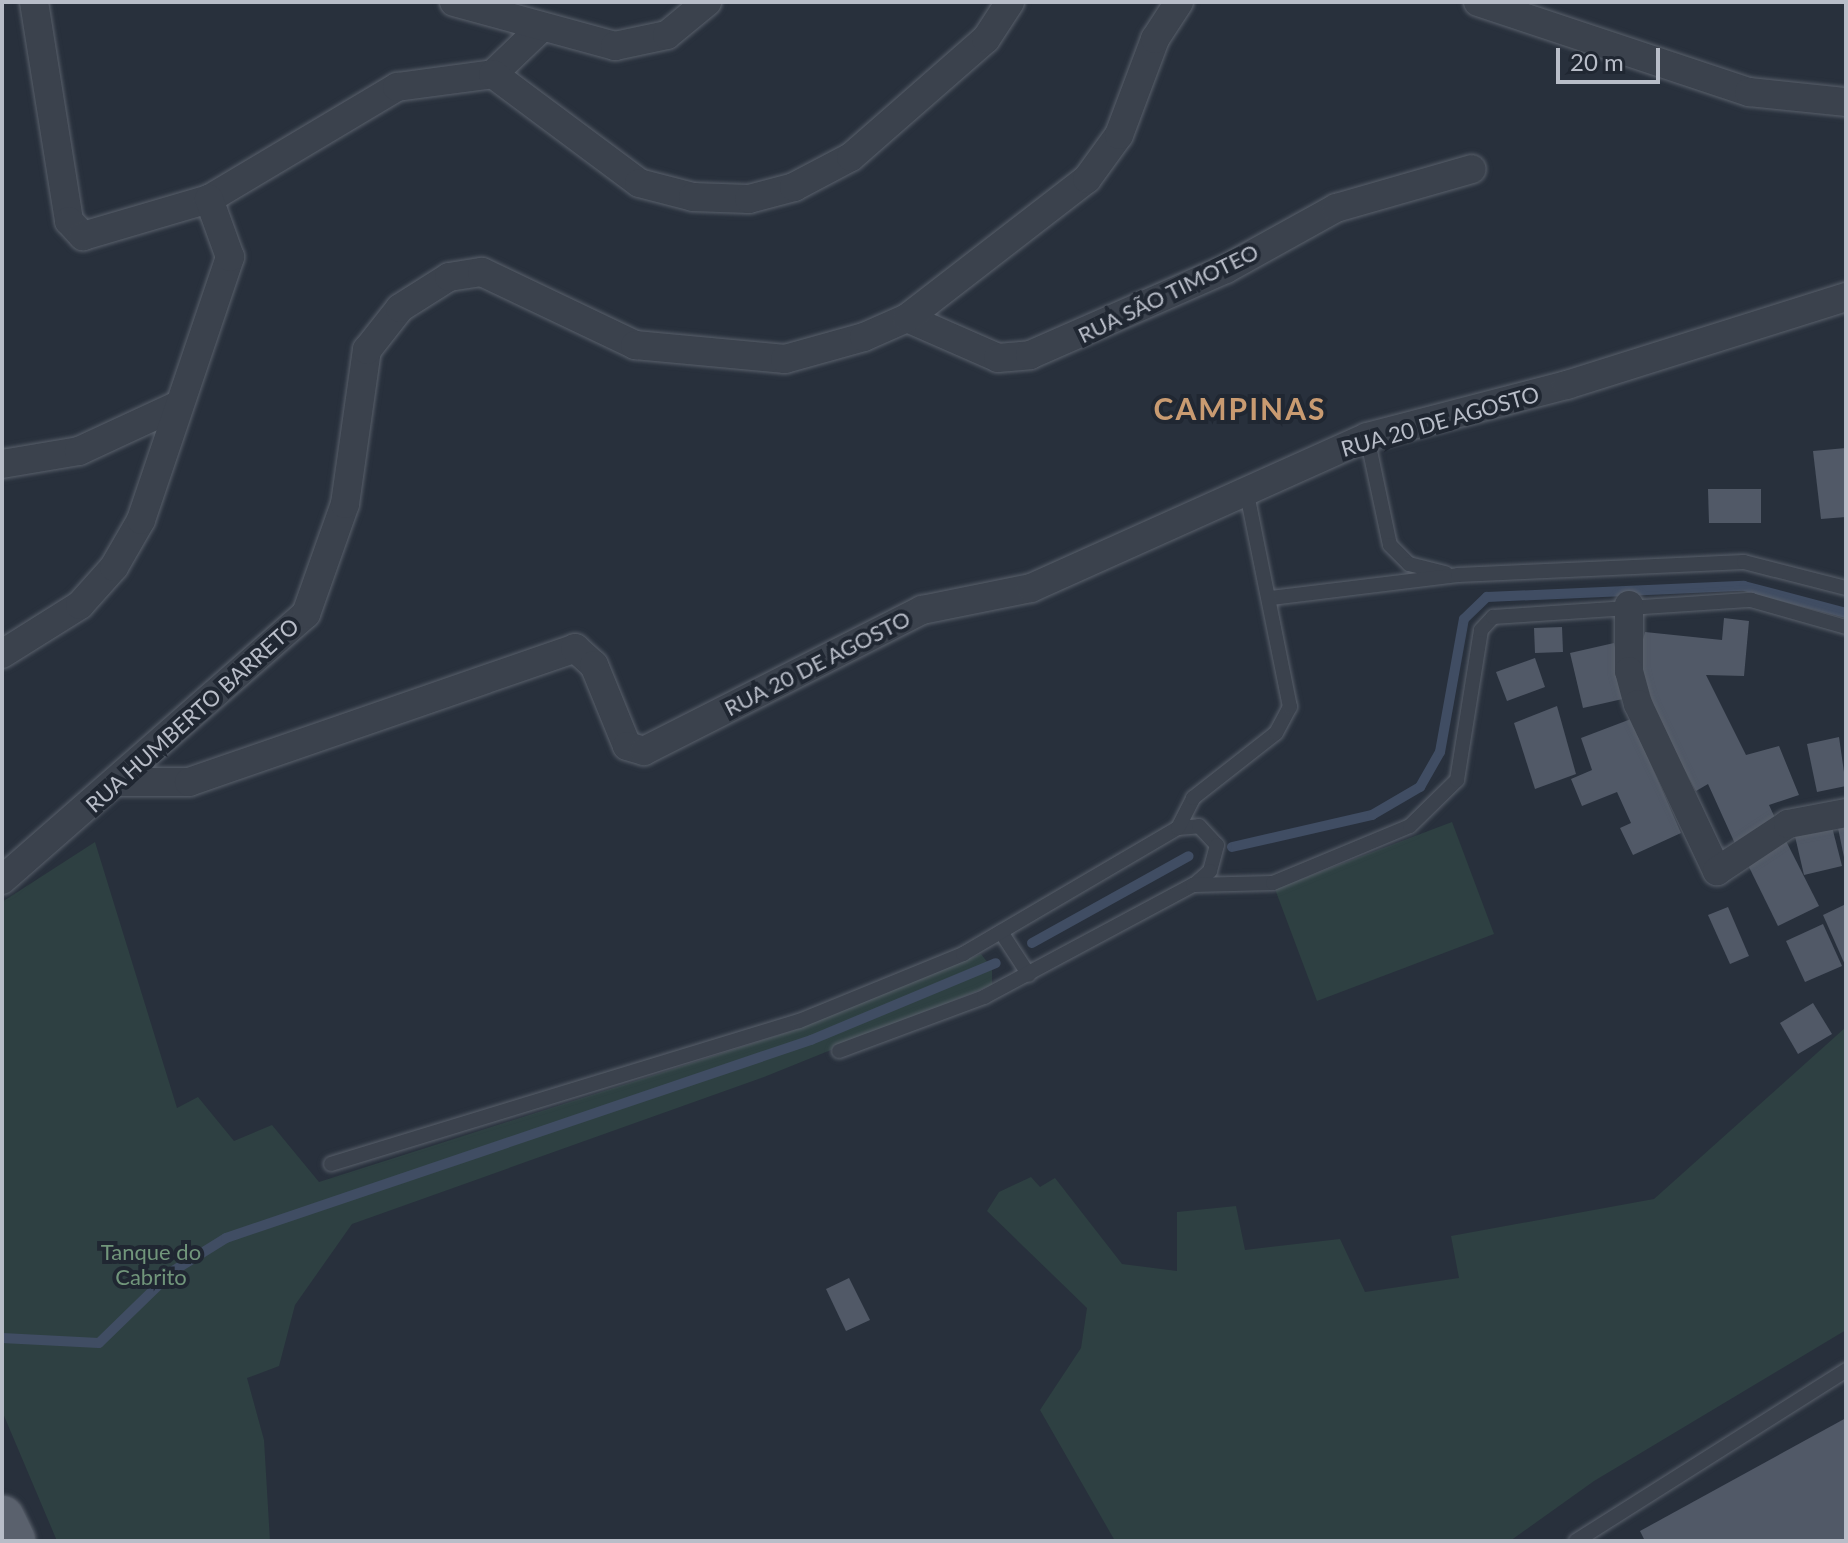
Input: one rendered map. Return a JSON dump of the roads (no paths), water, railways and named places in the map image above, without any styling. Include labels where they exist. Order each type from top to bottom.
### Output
[{"type":"main road","points":[[2,1518],[13,1541]]},
{"type":"street","points":[[34,2],[76,231],[94,237],[209,199],[397,87],[493,74],[541,28]]},
{"type":"street","points":[[454,2],[541,28],[637,46],[667,35],[707,2]]},
{"type":"street","points":[[493,74],[639,183],[693,197],[749,199],[794,187],[851,157],[986,39],[1010,2]]},
{"type":"street","name":"RUA HUMBERTO BARRETO","points":[[2,880],[306,614],[345,504],[367,350],[386,319],[449,277],[499,277],[635,345],[785,359],[907,318],[1087,179],[1119,135],[1155,39],[1179,2]]},
{"type":"street","points":[[1478,2],[1749,92],[1846,102]]},
{"type":"street","name":"RUA SÃO TIMOTEO","points":[[907,318],[998,358],[1030,355],[1226,269],[1336,208],[1472,169]]},
{"type":"street","points":[[2,654],[80,605],[114,567],[146,506],[230,257],[209,199]]},
{"type":"street","name":"RUA 20 DE AGOSTO","points":[[117,782],[189,782],[575,648],[594,665],[627,746],[644,751],[922,610],[1031,588],[1367,437],[1567,385],[1846,297]]},
{"type":"street","points":[[2,464],[79,451],[178,405]]},
{"type":"street","points":[[1629,605],[1629,671],[1638,704],[1717,871],[1788,824],[1846,813]]},
{"type":"lane","points":[[1367,437],[1390,545],[1409,564],[1458,575]]},
{"type":"lane","points":[[1178,828],[1201,790],[1285,722],[1290,695],[1246,489]]},
{"type":"lane","points":[[1271,598],[1458,575],[1744,562],[1846,588]]},
{"type":"lane","points":[[1193,885],[1273,883],[1410,826],[1457,780],[1486,621],[1500,614],[1751,600],[1846,627]]},
{"type":"lane","points":[[331,1164],[799,1021],[1001,932],[1178,828],[1199,826],[1217,845],[1210,871],[1193,885],[1029,975],[839,1051]]},
{"type":"lane","points":[[1001,932],[1029,975]]},
{"type":"lane","points":[[1576,1541],[1846,1370]]},
{"type":"waterway","points":[[1232,847],[1372,815],[1420,787],[1440,752],[1464,619],[1487,597],[1744,586],[1846,613]]},
{"type":"waterway","points":[[1032,943],[1189,856]]},
{"type":"waterway","points":[[2,1338],[99,1343],[173,1271],[226,1238],[811,1040],[996,963]]},
{"type":"district","name":"CAMPINAS","points":[[1240,408]]},
{"type":"park label","name":"Tanque do Cabrito","points":[[151,1264]]}]
